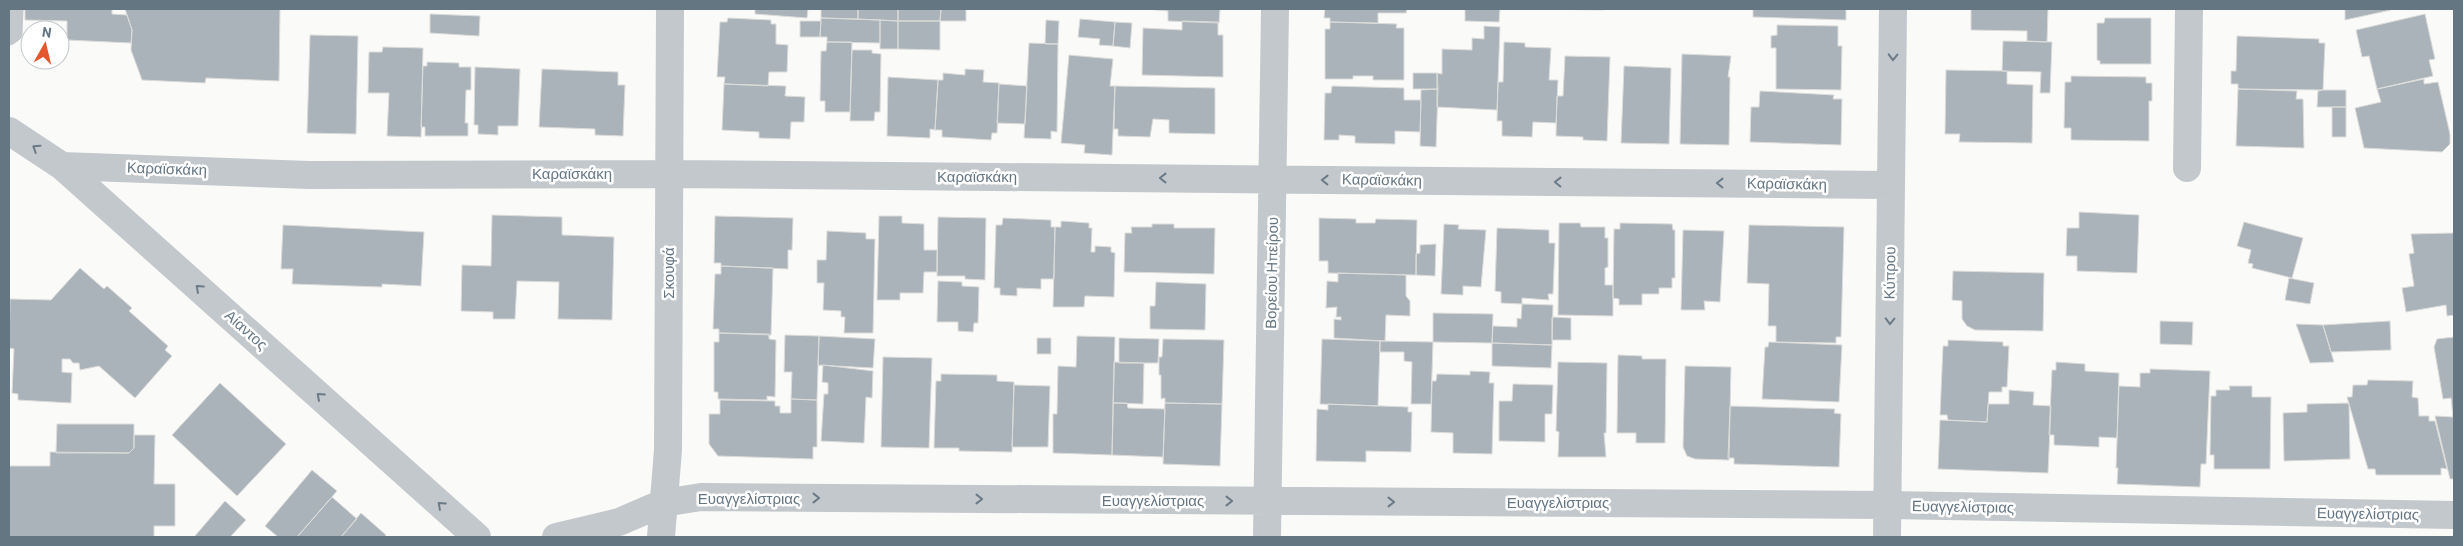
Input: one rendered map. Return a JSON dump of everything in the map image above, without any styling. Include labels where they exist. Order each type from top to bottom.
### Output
[{"type":"street","name":"Σκουφά","points":[[661,537],[668,450],[670,9]]},
{"type":"street","name":"Βορείου Ηπείρου","points":[[1268,537],[1275,9]]},
{"type":"street","name":"Κύπρου","points":[[1888,537],[1893,9]]},
{"type":"street","points":[[2187,168],[2189,9]]},
{"type":"street","name":"Αίαντος","points":[[9,131],[62,166],[477,537]]},
{"type":"street","name":"Καραϊσκάκη","points":[[62,166],[309,175],[670,174],[1891,185]]},
{"type":"street","name":"Ευαγγελίστριας","points":[[556,537],[618,522],[663,503],[702,498],[1888,505],[2454,515]]},
{"type":"lane","points":[[9,36],[13,32],[14,9]]},
{"type":"building","points":[[25,9],[112,9],[112,14],[127,15],[132,30],[131,43],[70,40],[70,20],[25,20]]},
{"type":"building","points":[[125,9],[280,9],[279,81],[206,78],[205,83],[142,80],[131,50],[132,30]]},
{"type":"building","points":[[755,9],[808,9],[807,18],[755,14]]},
{"type":"building","points":[[821,9],[858,9],[858,19],[821,18]]},
{"type":"building","points":[[858,9],[898,9],[898,21],[858,19]]},
{"type":"building","points":[[898,9],[941,9],[940,21],[898,21]]},
{"type":"building","points":[[941,9],[966,9],[966,21],[940,21]]},
{"type":"building","points":[[1145,9],[1220,9],[1219,23],[1168,21],[1168,11]]},
{"type":"building","points":[[1325,9],[1407,9],[1406,13],[1378,13],[1378,23],[1330,22],[1330,18],[1324,18]]},
{"type":"building","points":[[1465,9],[1500,9],[1499,22],[1465,21]]},
{"type":"building","points":[[1523,9],[1604,9],[1604,10]]},
{"type":"building","points":[[1753,9],[1846,9],[1846,20],[1753,17]]},
{"type":"building","points":[[1971,9],[2048,9],[2047,42],[2027,41],[2027,31],[1971,30]]},
{"type":"building","points":[[2345,9],[2390,9],[2391,10],[2345,20]]},
{"type":"building","points":[[430,14],[480,16],[479,36],[430,33]]},
{"type":"building","points":[[2425,14],[2435,59],[2429,60],[2433,76],[2377,89],[2369,56],[2362,57],[2356,30]]},
{"type":"building","points":[[728,18],[771,20],[771,24],[776,24],[776,44],[788,45],[787,72],[769,72],[768,86],[724,84],[725,77],[717,77],[720,22],[727,22]]},
{"type":"building","points":[[821,18],[880,20],[880,43],[827,42],[827,37],[820,37]]},
{"type":"building","points":[[2105,18],[2151,18],[2151,64],[2100,64],[2100,61],[2097,60],[2097,23],[2104,23]]},
{"type":"building","points":[[1080,19],[1115,22],[1113,46],[1099,45],[1100,39],[1078,37]]},
{"type":"building","points":[[880,20],[898,21],[898,49],[880,49]]},
{"type":"building","points":[[1046,20],[1059,21],[1058,44],[1045,44]]},
{"type":"building","points":[[800,21],[821,21],[820,37],[800,37]]},
{"type":"building","points":[[898,21],[940,21],[940,50],[898,49]]},
{"type":"building","points":[[1182,21],[1218,22],[1218,35],[1223,35],[1223,77],[1142,75],[1143,28],[1182,30]]},
{"type":"building","points":[[1115,22],[1132,23],[1130,48],[1113,46]]},
{"type":"building","points":[[1330,22],[1397,24],[1396,28],[1404,28],[1404,80],[1373,80],[1373,76],[1353,76],[1353,79],[1325,79],[1325,29],[1330,29]]},
{"type":"building","points":[[1777,25],[1838,26],[1838,46],[1842,46],[1841,90],[1776,89],[1776,48],[1771,48],[1771,36],[1777,35]]},
{"type":"building","points":[[1484,26],[1500,27],[1497,110],[1437,107],[1437,73],[1442,74],[1442,49],[1472,50],[1472,38],[1484,39]]},
{"type":"building","points":[[310,35],[358,36],[356,134],[307,133]]},
{"type":"building","points":[[2237,36],[2319,39],[2319,43],[2325,43],[2323,90],[2238,89],[2238,84],[2231,84],[2231,71],[2236,71]]},
{"type":"building","points":[[2003,41],[2052,42],[2050,93],[2040,93],[2041,72],[2002,71]]},
{"type":"building","points":[[827,42],[852,42],[850,112],[825,112],[825,101],[820,101],[821,51],[826,51]]},
{"type":"building","points":[[1504,42],[1525,43],[1525,47],[1551,48],[1549,80],[1558,80],[1556,123],[1533,122],[1532,137],[1502,136],[1502,121],[1497,121],[1498,82],[1503,82]]},
{"type":"building","points":[[1029,43],[1058,44],[1057,132],[1051,131],[1051,139],[1024,138]]},
{"type":"building","points":[[383,47],[423,48],[421,137],[387,136],[389,93],[368,93],[369,52],[382,52]]},
{"type":"building","points":[[852,50],[872,50],[872,53],[881,54],[880,112],[875,112],[874,121],[850,121]]},
{"type":"building","points":[[1682,54],[1731,56],[1728,77],[1730,77],[1729,145],[1680,144]]},
{"type":"building","points":[[1069,55],[1113,59],[1110,86],[1115,86],[1112,155],[1084,153],[1085,145],[1061,143]]},
{"type":"building","points":[[1565,56],[1610,57],[1607,141],[1583,140],[1583,137],[1556,136],[1557,96],[1563,96]]},
{"type":"building","points":[[427,62],[459,63],[459,67],[471,67],[471,90],[466,90],[465,123],[468,123],[468,136],[425,136],[425,127],[421,127],[423,66],[427,66]]},
{"type":"building","points":[[1624,66],[1671,68],[1669,144],[1621,143]]},
{"type":"building","points":[[475,67],[520,69],[518,126],[498,126],[498,135],[478,134],[478,125],[474,125]]},
{"type":"building","points":[[542,69],[618,72],[618,85],[625,85],[623,136],[595,135],[595,129],[539,127]]},
{"type":"building","points":[[965,69],[984,70],[983,82],[999,83],[997,133],[992,133],[991,140],[942,137],[942,130],[935,130],[938,80],[943,80],[943,73],[965,75]]},
{"type":"building","points":[[1946,70],[2007,71],[2007,84],[2033,85],[2032,143],[1959,142],[1960,134],[1945,134]]},
{"type":"building","points":[[1413,73],[1437,73],[1438,89],[1413,89]]},
{"type":"building","points":[[2071,76],[2146,77],[2146,83],[2152,83],[2152,101],[2149,101],[2149,141],[2071,140],[2071,128],[2064,128],[2065,82],[2071,82]]},
{"type":"building","points":[[888,77],[938,80],[935,130],[930,129],[930,138],[887,136]]},
{"type":"building","points":[[2424,79],[2424,84],[2438,82],[2450,134],[2450,144],[2442,152],[2364,148],[2355,108],[2381,102],[2377,89]]},
{"type":"building","points":[[724,84],[786,86],[785,96],[805,97],[804,122],[791,122],[790,139],[759,138],[759,132],[722,130]]},
{"type":"building","points":[[999,84],[1027,86],[1025,124],[997,123]]},
{"type":"building","points":[[1115,86],[1215,88],[1215,134],[1169,133],[1169,120],[1153,119],[1150,137],[1118,136],[1118,129],[1114,129]]},
{"type":"building","points":[[1332,86],[1404,88],[1404,100],[1421,100],[1420,132],[1395,131],[1395,144],[1355,143],[1355,136],[1339,135],[1339,140],[1324,140],[1325,93],[1331,93]]},
{"type":"building","points":[[1438,89],[1436,147],[1420,146],[1421,90]]},
{"type":"building","points":[[2238,89],[2297,91],[2296,99],[2303,99],[2304,148],[2236,146]]},
{"type":"building","points":[[2346,90],[2346,107],[2317,107],[2318,91]]},
{"type":"building","points":[[1760,91],[1834,95],[1833,99],[1842,99],[1841,145],[1750,142],[1751,107],[1759,107]]},
{"type":"building","points":[[2332,107],[2346,107],[2346,137],[2332,137]]},
{"type":"building","points":[[2079,212],[2139,215],[2137,273],[2077,271],[2077,256],[2066,256],[2067,228],[2079,228]]},
{"type":"building","points":[[492,215],[562,217],[562,235],[614,237],[612,320],[558,319],[559,282],[517,281],[515,319],[493,319],[493,312],[461,311],[462,265],[491,266]]},
{"type":"building","points":[[715,216],[793,218],[792,250],[788,250],[788,269],[721,266],[721,263],[714,263]]},
{"type":"building","points":[[879,216],[902,216],[902,223],[924,224],[924,250],[937,250],[937,272],[924,272],[923,293],[900,293],[900,300],[877,300]]},
{"type":"building","points":[[938,217],[986,218],[985,280],[965,279],[965,276],[937,276]]},
{"type":"building","points":[[1003,218],[1051,220],[1051,227],[1055,227],[1054,279],[1041,279],[1041,289],[1017,288],[1017,296],[1000,295],[1000,288],[994,288],[996,225],[1002,225]]},
{"type":"building","points":[[1319,218],[1356,219],[1356,223],[1375,223],[1376,219],[1417,220],[1416,275],[1328,273],[1328,261],[1319,261]]},
{"type":"building","points":[[1061,221],[1089,223],[1089,228],[1092,228],[1091,252],[1095,252],[1095,246],[1111,247],[1111,252],[1115,253],[1114,297],[1085,296],[1084,307],[1053,307],[1055,227],[1061,227]]},
{"type":"building","points":[[2244,222],[2303,238],[2292,278],[2252,268],[2253,264],[2248,263],[2251,250],[2237,246]]},
{"type":"building","points":[[1559,223],[1580,223],[1581,227],[1605,227],[1605,238],[1608,238],[1608,267],[1605,268],[1605,285],[1613,285],[1613,316],[1558,315]]},
{"type":"building","points":[[1620,223],[1672,224],[1673,230],[1675,230],[1675,278],[1672,278],[1672,288],[1659,288],[1659,294],[1642,294],[1642,305],[1619,305],[1619,299],[1613,298],[1614,229],[1620,229]]},
{"type":"building","points":[[1152,224],[1174,224],[1174,228],[1215,228],[1214,274],[1124,272],[1125,233],[1132,233],[1131,227],[1152,227]]},
{"type":"building","points":[[1444,224],[1459,225],[1458,229],[1486,230],[1481,287],[1463,286],[1463,295],[1441,294]]},
{"type":"building","points":[[283,225],[424,232],[421,286],[382,284],[382,287],[292,284],[293,269],[281,269]]},
{"type":"building","points":[[1749,225],[1844,227],[1841,337],[1836,337],[1836,343],[1776,342],[1776,326],[1768,326],[1769,284],[1747,283]]},
{"type":"building","points":[[1497,228],[1549,230],[1549,243],[1555,243],[1553,294],[1548,294],[1549,300],[1522,298],[1522,304],[1501,303],[1501,292],[1495,291]]},
{"type":"building","points":[[1683,230],[1724,231],[1720,302],[1704,301],[1705,310],[1681,310]]},
{"type":"building","points":[[827,231],[866,233],[866,239],[875,239],[873,333],[844,333],[845,317],[841,317],[841,311],[823,310],[824,283],[817,283],[817,260],[826,260]]},
{"type":"building","points":[[2454,233],[2454,315],[2447,316],[2446,305],[2406,312],[2402,288],[2414,286],[2409,254],[2414,253],[2411,234]]},
{"type":"building","points":[[1436,244],[1435,276],[1416,275],[1416,254],[1420,253],[1420,245]]},
{"type":"building","points":[[721,266],[773,268],[771,335],[719,333],[719,329],[713,329],[715,274],[721,274]]},
{"type":"building","points":[[80,268],[104,289],[107,286],[132,308],[129,311],[168,346],[165,350],[172,356],[135,398],[99,366],[80,370],[79,363],[73,363],[70,359],[62,359],[62,372],[72,373],[71,403],[18,400],[18,394],[12,393],[14,349],[9,348],[10,299],[51,300]]},
{"type":"building","points":[[1953,271],[2044,273],[2043,331],[1975,330],[1967,326],[1962,319],[1962,301],[1952,300]]},
{"type":"building","points":[[1338,273],[1406,275],[1406,296],[1410,301],[1410,316],[1386,315],[1385,341],[1334,338],[1334,319],[1341,320],[1341,317],[1336,317],[1337,307],[1326,308],[1327,281],[1338,282]]},
{"type":"building","points":[[2289,278],[2314,283],[2310,304],[2285,300]]},
{"type":"building","points":[[938,281],[962,282],[962,286],[979,287],[978,323],[974,323],[973,332],[958,331],[958,322],[937,322]]},
{"type":"building","points":[[1156,282],[1206,284],[1205,330],[1150,329],[1150,306],[1155,306]]},
{"type":"building","points":[[1522,304],[1553,305],[1552,345],[1492,343],[1493,326],[1517,327],[1517,318],[1521,319]]},
{"type":"building","points":[[1433,313],[1493,314],[1492,343],[1433,342]]},
{"type":"building","points":[[1552,317],[1571,318],[1571,340],[1552,340]]},
{"type":"building","points":[[2160,321],[2193,322],[2192,345],[2160,344]]},
{"type":"building","points":[[2390,321],[2391,350],[2331,352],[2323,325]]},
{"type":"building","points":[[2296,324],[2323,325],[2334,362],[2310,363]]},
{"type":"building","points":[[719,333],[769,334],[769,339],[776,340],[775,397],[767,396],[767,400],[718,399],[718,392],[714,392],[714,342],[719,342]]},
{"type":"building","points":[[785,335],[819,336],[817,400],[791,399],[792,372],[784,372]]},
{"type":"building","points":[[819,336],[875,339],[873,368],[818,365]]},
{"type":"building","points":[[1077,336],[1115,337],[1112,455],[1053,453],[1053,414],[1057,414],[1058,366],[1076,367]]},
{"type":"building","points":[[2454,337],[2454,479],[2450,479],[2435,416],[2453,417],[2451,398],[2443,399],[2434,347],[2437,339]]},
{"type":"building","points":[[1037,338],[1051,338],[1051,354],[1037,354]]},
{"type":"building","points":[[1119,338],[1159,339],[1158,363],[1119,363]]},
{"type":"building","points":[[1163,339],[1224,340],[1222,404],[1165,403],[1165,398],[1161,399],[1159,357],[1162,357]]},
{"type":"building","points":[[1322,339],[1380,341],[1378,406],[1320,404]]},
{"type":"building","points":[[1948,340],[2003,342],[2003,346],[2009,346],[2007,387],[2002,387],[2002,392],[1989,392],[1987,422],[1948,420],[1947,415],[1940,415],[1943,346],[1948,346]]},
{"type":"building","points":[[1380,341],[1433,342],[1431,404],[1411,404],[1412,362],[1404,361],[1404,352],[1380,352]]},
{"type":"building","points":[[1769,342],[1842,345],[1839,402],[1762,399],[1765,347],[1768,347]]},
{"type":"building","points":[[1492,343],[1552,345],[1551,368],[1492,366]]},
{"type":"building","points":[[1618,355],[1642,356],[1642,359],[1666,359],[1665,443],[1636,443],[1636,433],[1617,433]]},
{"type":"building","points":[[883,357],[932,358],[929,448],[881,447]]},
{"type":"building","points":[[1114,362],[1144,363],[1143,404],[1113,403]]},
{"type":"building","points":[[1558,362],[1607,363],[1606,433],[1604,433],[1606,457],[1558,457],[1559,432],[1556,431]]},
{"type":"building","points":[[2056,362],[2085,364],[2085,371],[2119,373],[2117,438],[2099,437],[2099,447],[2054,445],[2054,435],[2049,435],[2052,370],[2056,370]]},
{"type":"building","points":[[823,365],[873,371],[872,398],[866,397],[864,443],[821,441],[824,394],[828,394],[828,383],[822,382]]},
{"type":"building","points":[[1685,366],[1731,367],[1729,460],[1695,459],[1687,456],[1683,447]]},
{"type":"building","points":[[2150,369],[2210,371],[2206,464],[2201,464],[2200,487],[2117,484],[2119,386],[2140,387],[2140,373],[2150,373]]},
{"type":"building","points":[[1470,371],[1490,372],[1489,383],[1494,383],[1492,454],[1453,453],[1453,433],[1431,432],[1432,381],[1436,381],[1437,374],[1470,375]]},
{"type":"building","points":[[941,374],[997,375],[997,381],[1014,382],[1012,452],[959,451],[959,448],[934,448],[936,381],[941,381]]},
{"type":"building","points":[[2368,380],[2413,381],[2412,397],[2418,398],[2419,416],[2429,416],[2429,421],[2435,421],[2447,469],[2441,468],[2441,475],[2376,475],[2375,469],[2368,469],[2347,397],[2352,397],[2353,385],[2367,385]]},
{"type":"building","points":[[220,383],[286,444],[237,496],[172,435]]},
{"type":"building","points":[[1513,384],[1553,385],[1552,414],[1545,414],[1545,442],[1499,441],[1499,401],[1512,401]]},
{"type":"building","points":[[1014,385],[1050,386],[1048,447],[1012,447]]},
{"type":"building","points":[[2229,386],[2252,386],[2252,397],[2271,397],[2270,469],[2214,469],[2214,455],[2210,455],[2211,396],[2216,396],[2216,390],[2230,390]]},
{"type":"building","points":[[2009,390],[2034,392],[2033,405],[2051,406],[2048,473],[1938,469],[1940,420],[1987,422],[1988,404],[2009,404]]},
{"type":"building","points":[[791,399],[817,400],[817,447],[813,447],[813,459],[718,456],[709,444],[709,414],[720,414],[720,400],[775,401],[775,406],[780,406],[780,413],[791,413]]},
{"type":"building","points":[[1113,403],[1127,403],[1128,408],[1165,409],[1163,457],[1112,455]]},
{"type":"building","points":[[1165,403],[1222,404],[1220,466],[1163,464]]},
{"type":"building","points":[[2349,403],[2350,459],[2284,461],[2283,413],[2307,412],[2307,404]]},
{"type":"building","points":[[1328,404],[1408,407],[1408,412],[1412,412],[1411,452],[1366,451],[1366,462],[1316,461],[1317,409],[1328,410]]},
{"type":"building","points":[[1730,406],[1835,409],[1834,413],[1841,414],[1839,467],[1734,464],[1734,458],[1728,458]]},
{"type":"building","points":[[57,424],[134,424],[134,448],[129,453],[56,453]]},
{"type":"building","points":[[134,435],[155,435],[154,484],[175,484],[175,526],[154,526],[154,537],[9,537],[9,466],[50,466],[50,452],[129,453],[134,448]]},
{"type":"building","points":[[312,470],[337,491],[297,537],[278,537],[265,526]]},
{"type":"building","points":[[332,497],[357,519],[341,537],[297,537]]},
{"type":"building","points":[[225,501],[246,520],[230,537],[194,537]]},
{"type":"building","points":[[361,513],[386,535],[384,537],[341,537]]}]
